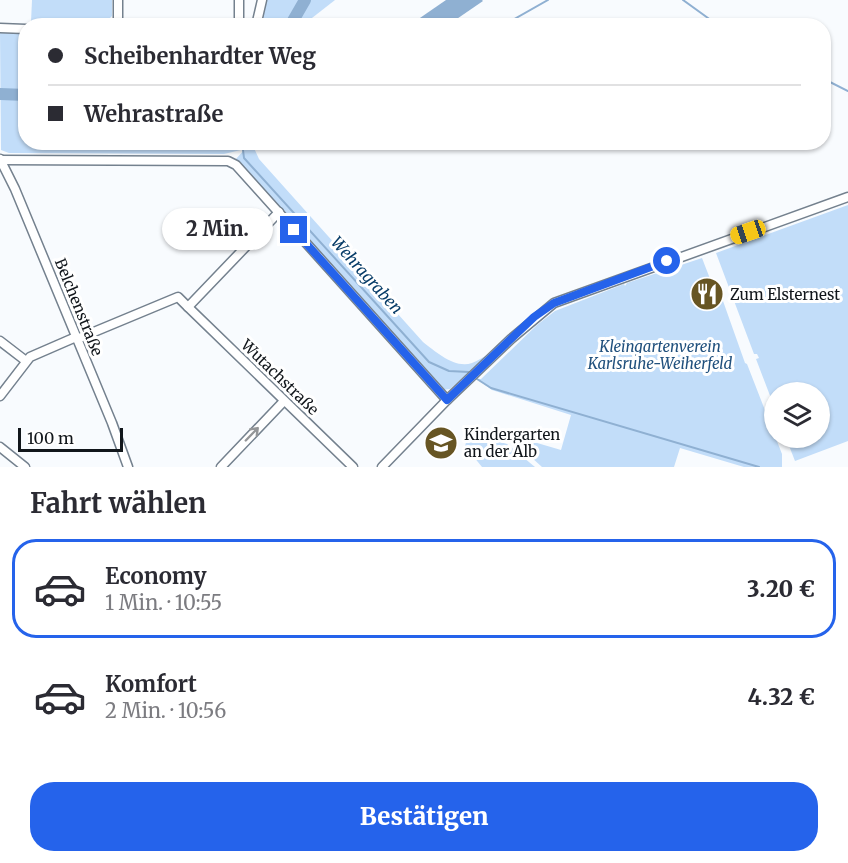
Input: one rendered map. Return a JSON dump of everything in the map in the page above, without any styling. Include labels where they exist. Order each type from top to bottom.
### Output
[{"type":"street","points":[[118,0],[118,18]]},
{"type":"street","points":[[239,0],[239,18]]},
{"type":"street","points":[[258,18],[262,0]]},
{"type":"street","points":[[0,28],[18,28]]},
{"type":"street","points":[[0,160],[228,161],[236,165],[447,400]]},
{"type":"street","name":"Belchenstraße","points":[[0,160],[10,178],[77,338],[128,467]]},
{"type":"street","points":[[382,467],[447,400],[534,317],[554,303],[848,196]]},
{"type":"street","points":[[0,396],[26,361],[34,354],[178,297],[188,307],[279,212]]},
{"type":"street","name":"Wutachstraße","points":[[188,307],[353,467]]},
{"type":"street","points":[[0,342],[26,361]]},
{"type":"street","points":[[221,467],[284,401]]},
{"type":"street","points":[[0,447],[25,467]]},
{"type":"green space","points":[[32,0],[112,0],[110,18],[31,18]]},
{"type":"green space","points":[[266,0],[335,0],[312,18],[262,18]]},
{"type":"green space","points":[[0,32],[18,32],[18,150],[241,150],[224,154],[9,153],[1,150]]},
{"type":"green space","points":[[244,150],[255,150],[259,159],[423,342],[452,362],[459,364],[472,363],[490,354],[450,389],[440,388],[235,160]]},
{"type":"green space","name":"Kleingartenverein Karlsruhe-Weiherfeld","points":[[848,205],[848,441],[830,448],[830,382],[765,382],[756,359],[759,358],[757,354],[754,354],[716,253]]},
{"type":"green space","name":"Kleingartenverein Karlsruhe-Weiherfeld","points":[[702,258],[719,302],[723,301],[764,408],[764,448],[780,448],[782,467],[744,467],[680,448],[674,467],[542,467],[510,438],[510,435],[561,450],[571,415],[492,390],[477,379],[481,379],[537,325],[555,311],[624,284],[625,286],[627,283]]},
{"type":"green space","points":[[469,432],[507,444],[535,467],[482,467],[465,446]]},
{"type":"green space","name":"Kleingartenverein Karlsruhe-Weiherfeld","points":[[790,448],[829,448],[795,461]]},
{"type":"shaded area","points":[[446,0],[483,1],[458,18],[420,18]]},
{"type":"waterway","points":[[295,18],[305,0]]},
{"type":"waterway","points":[[516,18],[548,0]]},
{"type":"waterway","points":[[683,0],[708,18]]},
{"type":"waterway","points":[[831,82],[848,91]]},
{"type":"waterway","points":[[0,94],[18,95]]},
{"type":"waterway","name":"Wehragraben","points":[[243,150],[244,158],[429,362],[449,371],[469,372]]},
{"type":"waterway","points":[[477,379],[491,388],[759,467]]},
{"type":"place","name":"Zum Elsternest","points":[[707,294]]},
{"type":"place","name":"Kindergarten an der Alb","points":[[441,443]]},
{"type":"route","points":[[294,230],[447,400],[534,317],[554,303],[667,261]]}]
